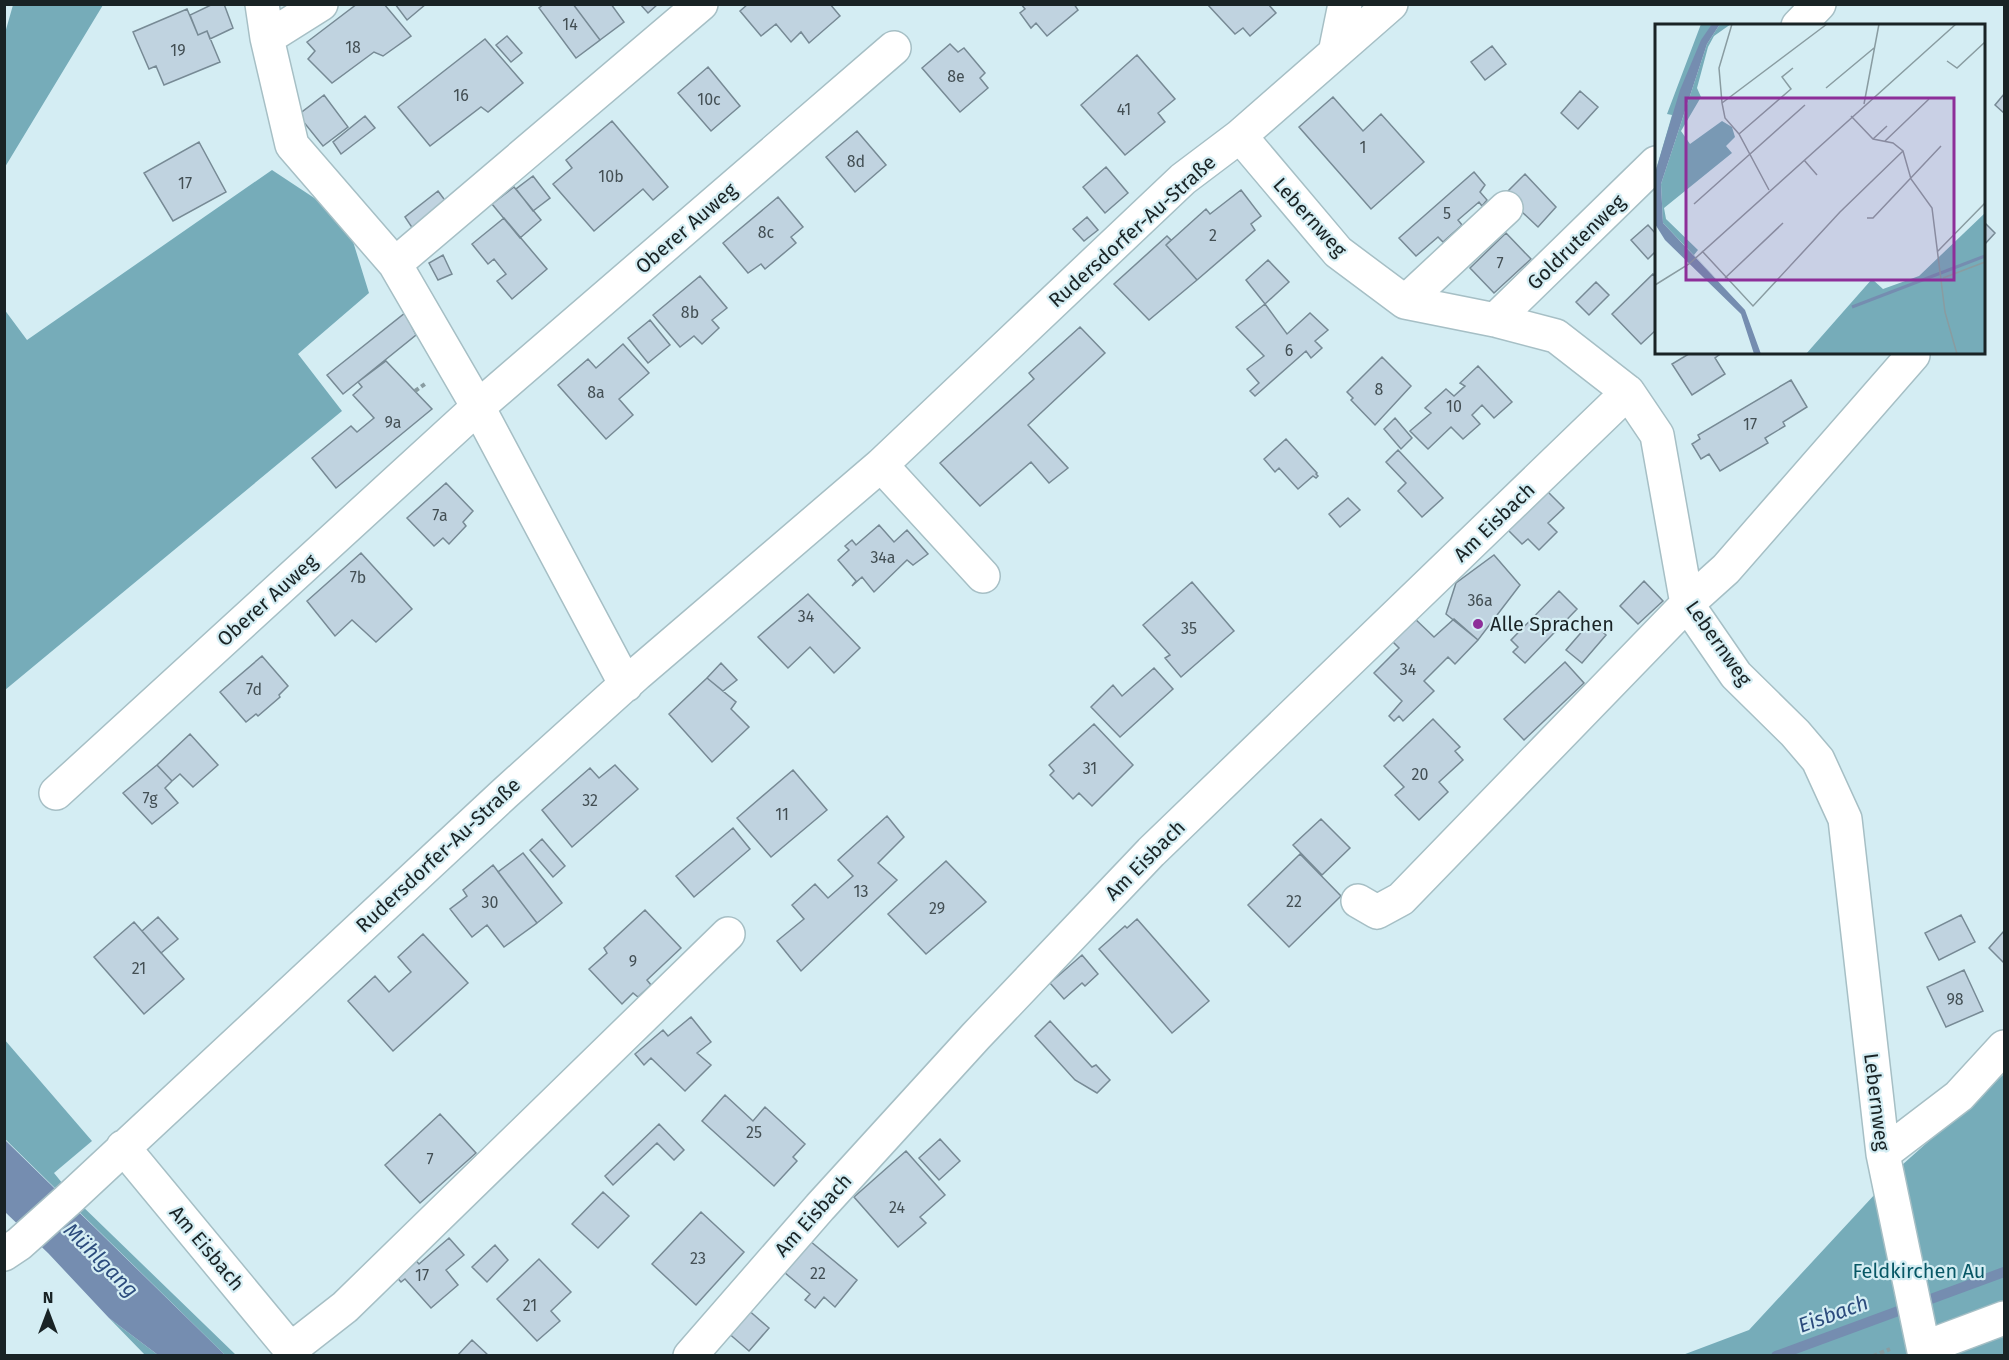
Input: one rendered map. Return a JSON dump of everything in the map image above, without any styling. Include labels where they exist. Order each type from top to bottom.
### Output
[{"type":"street","points":[[262,4],[267,38],[292,145],[395,264],[478,407],[626,685]]},
{"type":"street","points":[[267,38],[321,4]]},
{"type":"street","points":[[395,264],[701,4]]},
{"type":"street","points":[[1335,53],[1345,4]]},
{"type":"street","name":"Rudersdorfer-Au-Straße","points":[[12,1249],[68,1200],[495,802],[626,685],[881,465],[1183,180],[1240,136],[1391,4]]},
{"type":"street","points":[[1800,24],[1820,4]]},
{"type":"street","name":"Oberer Auweg","points":[[56,793],[478,407],[894,48]]},
{"type":"street","name":"Lebernweg","points":[[1240,136],[1338,252],[1406,302],[1495,320],[1556,336],[1628,392],[1656,435],[1687,604],[1736,675],[1795,733],[1818,760],[1845,819],[1883,1154],[1924,1352]]},
{"type":"street","name":"Goldrutenweg","points":[[1495,320],[1655,164]]},
{"type":"street","points":[[1406,302],[1506,208]]},
{"type":"street","points":[[1358,901],[1377,912],[1401,899],[1687,604],[1726,569],[1913,354]]},
{"type":"street","name":"Am Eisbach","points":[[690,1356],[820,1207],[976,1036],[1151,852],[1628,392]]},
{"type":"street","points":[[881,465],[983,576]]},
{"type":"street","name":"Am Eisbach","points":[[123,1147],[293,1353],[345,1307],[728,934]]},
{"type":"street","points":[[1883,1154],[1959,1096],[2004,1047]]},
{"type":"street","points":[[1924,1352],[2004,1318]]},
{"type":"green space","points":[[13,5],[103,5],[5,167],[5,33]]},
{"type":"green space","points":[[272,170],[346,219],[369,293],[298,354],[342,411],[5,690],[4,309],[27,340]]},
{"type":"green space","points":[[4,1039],[92,1141],[54,1173],[76,1200],[236,1355],[225,1355],[5,1139]]},
{"type":"green space","name":"Feldkirchen Au","points":[[2004,1074],[2004,1355],[1680,1356],[1749,1330],[1902,1165]]},
{"type":"green space","points":[[109,1318],[158,1355],[145,1355]]},
{"type":"water","name":"Mühlgang","points":[[4,1139],[225,1355],[158,1355],[109,1318],[48,1253],[5,1212]]},
{"type":"building","points":[[213,4],[224,4],[233,28],[210,39],[207,31],[198,35],[190,15]]},
{"type":"building","points":[[357,4],[384,4],[411,36],[383,56],[374,52],[332,83],[308,59],[315,51],[307,42]]},
{"type":"building","points":[[395,4],[426,4],[407,20]]},
{"type":"building","points":[[544,4],[573,4],[600,40],[576,58],[539,8]]},
{"type":"building","points":[[573,4],[611,4],[624,22],[600,40]]},
{"type":"building","points":[[640,4],[658,4],[648,13]]},
{"type":"building","points":[[748,4],[830,4],[840,16],[809,43],[801,32],[791,42],[776,24],[761,36],[740,11]]},
{"type":"building","points":[[1021,4],[1074,4],[1078,10],[1047,36],[1036,23],[1031,28],[1020,13],[1025,9]]},
{"type":"building","points":[[1207,4],[1268,4],[1276,13],[1250,36],[1243,28],[1235,34]]},
{"type":"building","points":[[187,9],[198,35],[207,31],[220,62],[164,85],[156,66],[149,69],[133,32]]},
{"type":"building","points":[[507,36],[522,53],[511,62],[496,45]]},
{"type":"building","points":[[485,39],[523,83],[488,112],[481,107],[430,146],[398,107]]},
{"type":"building","points":[[950,44],[958,52],[964,48],[985,73],[980,78],[988,88],[960,112],[922,68]]},
{"type":"building","points":[[1492,46],[1506,64],[1485,80],[1471,62]]},
{"type":"building","points":[[1137,55],[1175,99],[1158,113],[1165,122],[1125,155],[1081,105]]},
{"type":"building","points":[[708,67],[740,106],[711,131],[678,93]]},
{"type":"building","points":[[1580,91],[1598,107],[1578,129],[1561,113]]},
{"type":"building","points":[[2004,94],[2004,113],[1995,105]]},
{"type":"building","points":[[324,95],[348,127],[323,146],[298,115]]},
{"type":"building","points":[[1333,97],[1363,131],[1381,114],[1424,162],[1371,209],[1299,127]]},
{"type":"building","points":[[365,116],[375,128],[341,154],[333,142]]},
{"type":"building","points":[[612,121],[668,187],[653,200],[643,189],[594,231],[553,184],[572,168],[566,160]]},
{"type":"building","points":[[857,131],[886,165],[855,192],[826,157]]},
{"type":"building","points":[[199,142],[226,192],[173,221],[144,173]]},
{"type":"building","points":[[1106,167],[1128,193],[1105,213],[1083,187]]},
{"type":"building","points":[[1474,172],[1485,185],[1480,192],[1487,200],[1482,206],[1479,202],[1458,220],[1462,225],[1443,242],[1438,237],[1416,256],[1399,238]]},
{"type":"building","points":[[1525,174],[1556,207],[1538,227],[1504,195]]},
{"type":"building","points":[[533,176],[550,198],[533,211],[516,189]]},
{"type":"building","points":[[514,187],[541,220],[520,238],[492,204]]},
{"type":"building","points":[[1241,190],[1261,216],[1251,224],[1255,230],[1197,280],[1166,245],[1206,209],[1210,214]]},
{"type":"building","points":[[438,191],[447,203],[413,229],[405,217]]},
{"type":"building","points":[[778,197],[803,227],[791,237],[796,243],[765,269],[761,264],[748,273],[723,243]]},
{"type":"building","points":[[1087,217],[1098,230],[1084,241],[1073,229]]},
{"type":"building","points":[[504,218],[547,269],[512,299],[497,281],[506,274],[494,259],[488,264],[472,244]]},
{"type":"building","points":[[1985,223],[1995,233],[1985,244]]},
{"type":"building","points":[[1648,225],[1655,233],[1655,252],[1648,259],[1631,240]]},
{"type":"building","points":[[1506,233],[1531,259],[1494,293],[1470,268]]},
{"type":"building","points":[[1167,236],[1171,240],[1166,245],[1197,280],[1149,320],[1114,284]]},
{"type":"building","points":[[443,255],[452,274],[438,280],[429,263]]},
{"type":"building","points":[[1268,260],[1289,282],[1265,304],[1246,280]]},
{"type":"building","points":[[1653,274],[1655,277],[1655,331],[1641,344],[1612,314]]},
{"type":"building","points":[[700,276],[727,308],[712,320],[719,328],[702,344],[694,336],[680,347],[653,315]]},
{"type":"building","points":[[1596,282],[1609,295],[1589,315],[1576,302]]},
{"type":"building","points":[[1265,304],[1287,334],[1310,313],[1328,330],[1315,341],[1322,348],[1311,358],[1306,351],[1255,396],[1250,391],[1259,383],[1247,369],[1264,356],[1236,327]]},
{"type":"building","points":[[405,313],[416,335],[343,394],[327,375]]},
{"type":"building","points":[[650,320],[670,345],[648,363],[628,338]]},
{"type":"building","points":[[1080,327],[1105,353],[1028,425],[1068,468],[1049,483],[1031,462],[980,506],[940,463],[1034,379],[1029,373]]},
{"type":"building","points":[[623,344],[649,373],[619,399],[633,415],[606,439],[558,385],[588,359],[596,368]]},
{"type":"building","points":[[1689,354],[1720,354],[1715,358],[1725,374],[1692,395],[1672,364]]},
{"type":"building","points":[[1382,357],[1411,386],[1375,425],[1351,400],[1353,398],[1347,392]]},
{"type":"building","points":[[386,361],[432,409],[336,488],[312,458],[351,426],[357,432],[374,418],[353,395],[362,387],[358,382]]},
{"type":"building","points":[[1478,366],[1512,402],[1494,418],[1482,405],[1472,415],[1480,424],[1463,439],[1451,427],[1428,449],[1410,431],[1431,413],[1425,408],[1446,389],[1454,396],[1465,386],[1460,383]]},
{"type":"building","points":[[1791,380],[1807,407],[1783,422],[1785,426],[1765,438],[1768,443],[1720,471],[1709,454],[1701,459],[1692,444],[1700,439],[1698,435]]},
{"type":"building","points":[[1395,418],[1412,438],[1401,449],[1384,429]]},
{"type":"building","points":[[1286,439],[1318,476],[1316,478],[1313,476],[1298,489],[1279,468],[1275,472],[1264,459]]},
{"type":"building","points":[[1398,450],[1443,498],[1422,517],[1398,491],[1406,483],[1386,462]]},
{"type":"building","points":[[446,483],[473,511],[463,522],[466,526],[449,544],[443,538],[434,546],[407,518]]},
{"type":"building","points":[[1544,488],[1564,508],[1548,523],[1557,532],[1539,550],[1528,539],[1522,544],[1505,527]]},
{"type":"building","points":[[1348,498],[1360,510],[1340,527],[1329,514]]},
{"type":"building","points":[[879,525],[894,542],[907,530],[928,554],[913,565],[907,560],[874,592],[862,577],[852,586],[856,581],[838,560],[849,550],[845,546],[852,540],[856,545]]},
{"type":"building","points":[[361,553],[412,609],[376,642],[352,620],[335,636],[307,601]]},
{"type":"building","points":[[1494,555],[1520,585],[1478,640],[1446,614],[1456,583]]},
{"type":"building","points":[[1644,581],[1663,601],[1638,624],[1620,606]]},
{"type":"building","points":[[1192,582],[1234,631],[1181,677],[1165,658],[1170,655],[1143,625]]},
{"type":"building","points":[[1559,591],[1577,609],[1525,663],[1513,652],[1518,647],[1511,640]]},
{"type":"building","points":[[808,594],[860,648],[834,673],[810,647],[788,668],[758,637]]},
{"type":"building","points":[[1413,617],[1434,637],[1454,619],[1478,640],[1455,664],[1448,657],[1424,681],[1434,691],[1403,721],[1399,716],[1394,721],[1389,716],[1402,701],[1374,673],[1399,648],[1390,639]]},
{"type":"building","points":[[1591,621],[1606,635],[1582,663],[1566,650]]},
{"type":"building","points":[[262,656],[288,686],[279,695],[280,697],[258,716],[256,714],[246,722],[220,692]]},
{"type":"building","points":[[1565,662],[1584,683],[1524,740],[1504,719]]},
{"type":"building","points":[[721,663],[737,680],[723,691],[707,678]]},
{"type":"building","points":[[1154,668],[1173,689],[1120,737],[1091,707],[1113,685],[1122,696]]},
{"type":"building","points":[[707,678],[736,702],[731,709],[749,727],[712,762],[669,714]]},
{"type":"building","points":[[1433,719],[1460,747],[1455,751],[1463,760],[1439,782],[1448,792],[1419,820],[1395,795],[1404,787],[1384,766]]},
{"type":"building","points":[[1094,724],[1133,765],[1092,806],[1079,793],[1073,799],[1050,775],[1054,771],[1049,765]]},
{"type":"building","points":[[190,734],[218,765],[193,787],[180,774],[172,781],[157,765]]},
{"type":"building","points":[[157,765],[172,781],[165,788],[178,803],[152,824],[123,793]]},
{"type":"building","points":[[615,765],[638,789],[572,847],[542,810],[590,768],[599,778]]},
{"type":"building","points":[[793,770],[827,810],[771,857],[737,818]]},
{"type":"building","points":[[887,816],[904,837],[878,863],[897,880],[801,971],[777,941],[804,919],[792,905],[815,884],[828,898],[853,876],[838,860]]},
{"type":"building","points":[[1321,819],[1350,848],[1322,875],[1293,845]]},
{"type":"building","points":[[733,828],[750,849],[694,897],[676,876]]},
{"type":"building","points":[[542,839],[565,866],[553,877],[530,850]]},
{"type":"building","points":[[523,853],[562,903],[537,923],[498,872]]},
{"type":"building","points":[[1300,854],[1341,896],[1289,947],[1248,905]]},
{"type":"building","points":[[946,861],[986,902],[926,954],[888,914]]},
{"type":"building","points":[[493,865],[537,923],[504,947],[487,925],[472,937],[450,909],[467,896],[463,890]]},
{"type":"building","points":[[645,910],[681,948],[647,980],[651,985],[638,997],[633,993],[622,1004],[589,969],[607,953],[604,948]]},
{"type":"building","points":[[1961,915],[1975,942],[1939,960],[1925,933]]},
{"type":"building","points":[[158,917],[178,939],[161,953],[142,931]]},
{"type":"building","points":[[1137,919],[1209,1001],[1172,1033],[1099,949],[1125,926],[1127,928]]},
{"type":"building","points":[[134,922],[184,979],[144,1014],[94,957]]},
{"type":"building","points":[[2004,931],[2004,963],[1989,948]]},
{"type":"building","points":[[423,934],[468,983],[393,1051],[348,1001],[375,976],[389,992],[411,972],[398,957]]},
{"type":"building","points":[[1082,955],[1098,974],[1085,986],[1082,983],[1064,999],[1050,983]]},
{"type":"building","points":[[1964,970],[1983,1011],[1946,1027],[1927,987]]},
{"type":"building","points":[[691,1017],[711,1042],[697,1053],[711,1065],[685,1091],[651,1058],[644,1065],[635,1054],[663,1030],[668,1036]]},
{"type":"building","points":[[1050,1021],[1092,1067],[1096,1065],[1110,1080],[1097,1093],[1075,1080],[1035,1036]]},
{"type":"building","points":[[725,1095],[753,1121],[765,1107],[805,1144],[793,1157],[797,1161],[774,1186],[702,1121]]},
{"type":"building","points":[[440,1114],[476,1153],[420,1203],[385,1165]]},
{"type":"building","points":[[659,1124],[684,1150],[674,1160],[657,1143],[613,1185],[605,1176]]},
{"type":"building","points":[[940,1139],[960,1161],[939,1180],[919,1158]]},
{"type":"building","points":[[906,1151],[945,1195],[920,1217],[926,1223],[898,1247],[854,1197]]},
{"type":"building","points":[[603,1192],[629,1216],[598,1248],[572,1224]]},
{"type":"building","points":[[701,1212],[744,1252],[696,1305],[652,1264]]},
{"type":"building","points":[[804,1236],[857,1280],[835,1307],[824,1297],[815,1308],[805,1300],[810,1294],[778,1267]]},
{"type":"building","points":[[449,1238],[464,1255],[446,1270],[458,1285],[431,1308],[405,1279],[401,1282],[391,1271],[410,1254],[419,1264]]},
{"type":"building","points":[[495,1245],[508,1260],[487,1282],[472,1267]]},
{"type":"building","points":[[539,1259],[571,1292],[551,1311],[560,1321],[537,1341],[497,1299]]},
{"type":"building","points":[[746,1308],[769,1328],[749,1351],[726,1331]]},
{"type":"building","points":[[472,1340],[489,1356],[457,1356]]},
{"type":"waterway","name":"Eisbach","points":[[1776,1356],[2004,1272]]},
{"type":"place","name":"Alle Sprachen","points":[[1478,624]]}]
